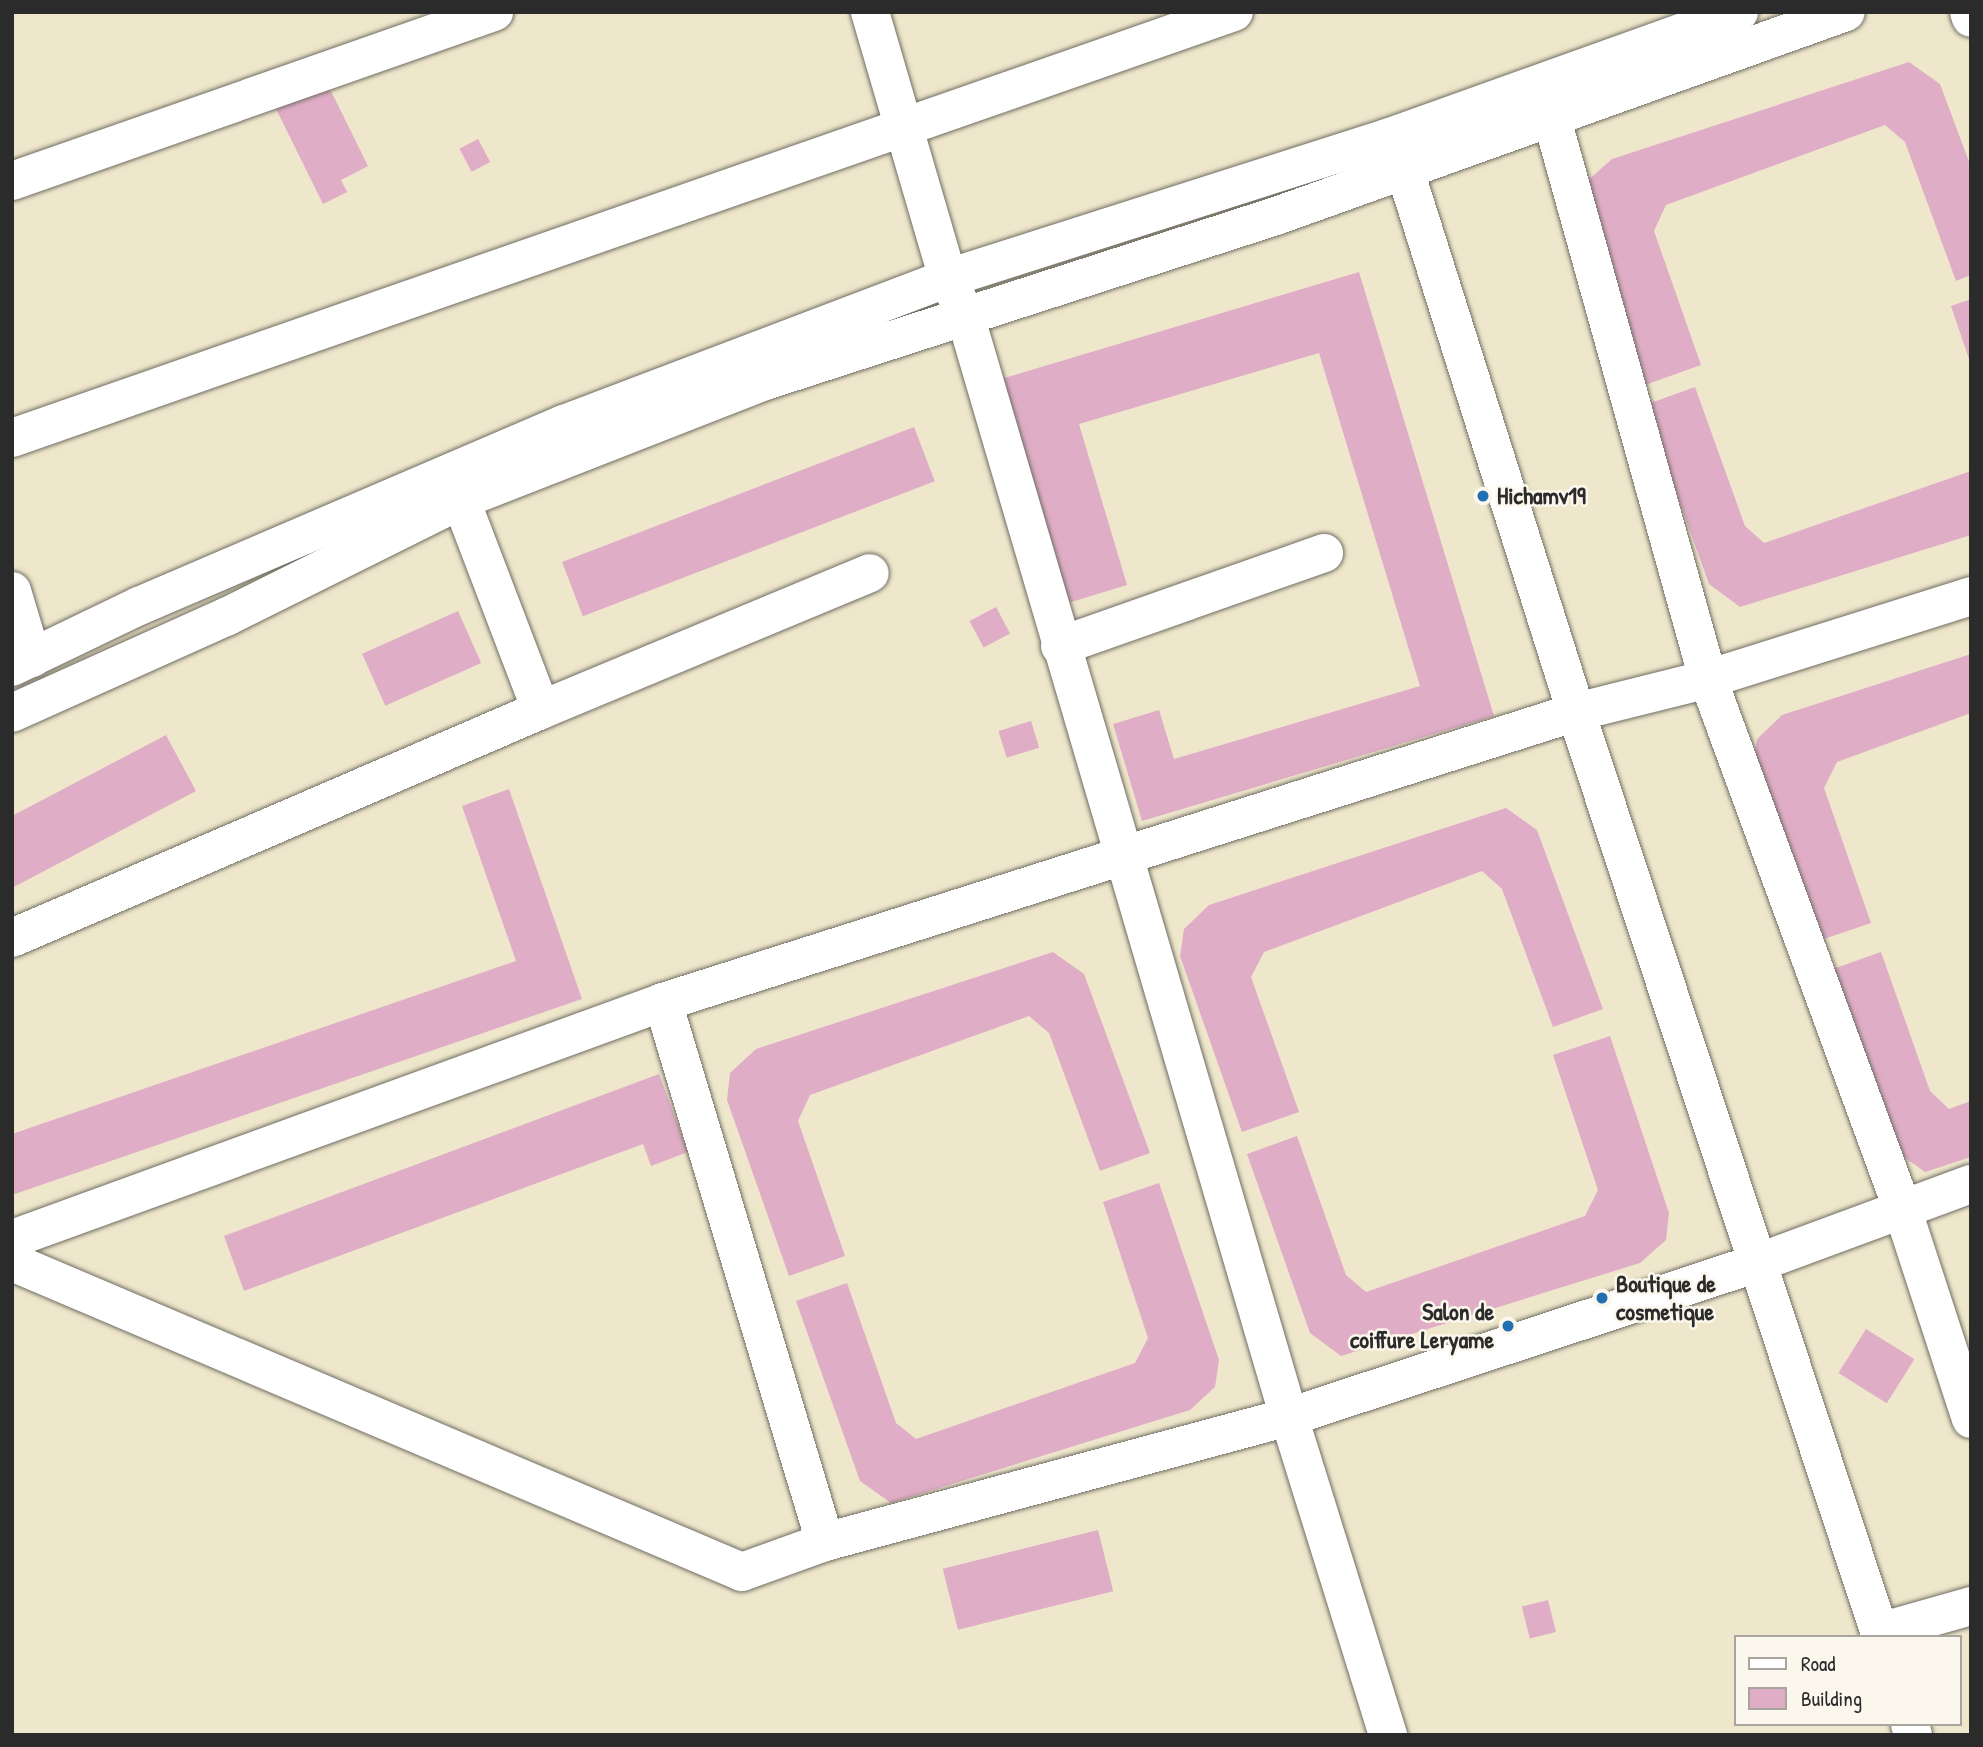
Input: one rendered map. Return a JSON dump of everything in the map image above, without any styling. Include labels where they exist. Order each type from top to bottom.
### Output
[{"type":"street","points":[[12,181],[494,12]]},
{"type":"street","points":[[870,12],[948,278],[965,315],[1060,646],[1289,1417],[1388,1735]]},
{"type":"street","points":[[12,438],[903,125],[1234,12]]},
{"type":"street","points":[[12,713],[226,617],[564,424],[948,278],[1387,138],[1739,12]]},
{"type":"street","points":[[12,591],[22,663],[139,606],[451,489],[762,382],[1405,171],[1846,12]]},
{"type":"street","points":[[1969,12],[1971,18]]},
{"type":"street","points":[[1524,88],[1552,119],[1708,678],[1902,1208],[1971,1419]]},
{"type":"street","points":[[1387,138],[1405,171],[1576,712],[1880,1635],[1971,1606]]},
{"type":"street","points":[[451,489],[541,710]]},
{"type":"street","points":[[1060,646],[1324,553]]},
{"type":"street","points":[[12,938],[541,710],[870,573]]},
{"type":"street","points":[[12,1239],[663,1002],[1576,712],[1708,678],[1971,596]]},
{"type":"street","points":[[663,1002],[825,1542]]},
{"type":"street","points":[[12,1262],[742,1572],[825,1542],[1289,1417],[1757,1262],[1971,1184]]},
{"type":"building","points":[[1909,62],[1940,84],[1971,167],[1971,275],[1956,281],[1905,142],[1885,125],[1666,205],[1654,231],[1701,365],[1645,385],[1586,182],[1612,159]]},
{"type":"building","points":[[327,83],[368,166],[341,180],[347,192],[323,204],[276,109]]},
{"type":"building","points":[[478,139],[490,162],[472,172],[459,149]]},
{"type":"building","points":[[1359,272],[1494,716],[1142,821],[1113,724],[1159,710],[1174,759],[1420,686],[1319,353],[1079,424],[1127,585],[1068,603],[1001,379]]},
{"type":"building","points":[[1971,299],[1971,362],[1970,362],[1951,306]]},
{"type":"building","points":[[1695,387],[1745,526],[1764,543],[1971,471],[1971,535],[1740,607],[1709,584],[1645,405]]},
{"type":"building","points":[[914,427],[935,481],[583,616],[562,562]]},
{"type":"building","points":[[996,607],[1010,633],[984,648],[970,621]]},
{"type":"building","points":[[458,611],[481,663],[385,706],[362,654]]},
{"type":"building","points":[[1971,654],[1971,713],[1837,762],[1824,788],[1871,923],[1815,942],[1753,766],[1757,739],[1782,715]]},
{"type":"building","points":[[1031,721],[1039,748],[1007,758],[998,731]]},
{"type":"building","points":[[166,735],[196,791],[12,888],[12,816]]},
{"type":"building","points":[[509,789],[582,999],[12,1195],[12,1134],[516,961],[462,806]]},
{"type":"building","points":[[1506,808],[1537,830],[1603,1009],[1553,1027],[1502,889],[1482,871],[1264,952],[1251,977],[1299,1112],[1242,1132],[1180,956],[1184,929],[1209,905]]},
{"type":"building","points":[[1053,952],[1084,974],[1150,1153],[1100,1171],[1049,1033],[1029,1016],[810,1095],[798,1121],[845,1256],[789,1276],[727,1100],[730,1073],[756,1049]]},
{"type":"building","points":[[1881,952],[1930,1091],[1949,1109],[1971,1101],[1971,1157],[1925,1172],[1894,1150],[1830,970]]},
{"type":"building","points":[[1610,1036],[1669,1213],[1666,1240],[1640,1263],[1341,1356],[1310,1333],[1247,1154],[1297,1136],[1346,1275],[1366,1292],[1585,1216],[1598,1190],[1553,1055]]},
{"type":"building","points":[[659,1074],[688,1152],[651,1166],[643,1144],[244,1291],[224,1236]]},
{"type":"building","points":[[1159,1183],[1219,1360],[1215,1387],[1190,1410],[891,1503],[860,1481],[796,1301],[847,1283],[896,1423],[916,1439],[1135,1363],[1148,1338],[1103,1202]]},
{"type":"building","points":[[1866,1329],[1914,1359],[1887,1403],[1838,1373]]},
{"type":"building","points":[[1098,1530],[1113,1591],[958,1630],[943,1569]]},
{"type":"building","points":[[1548,1600],[1556,1632],[1530,1639],[1522,1607]]},
{"type":"place","name":"Hichamv19","points":[[1483,496]]},
{"type":"place","name":"Boutique de cosmetique","points":[[1602,1298]]},
{"type":"place","name":"Salon de coiffure Leryame","points":[[1508,1326]]}]
